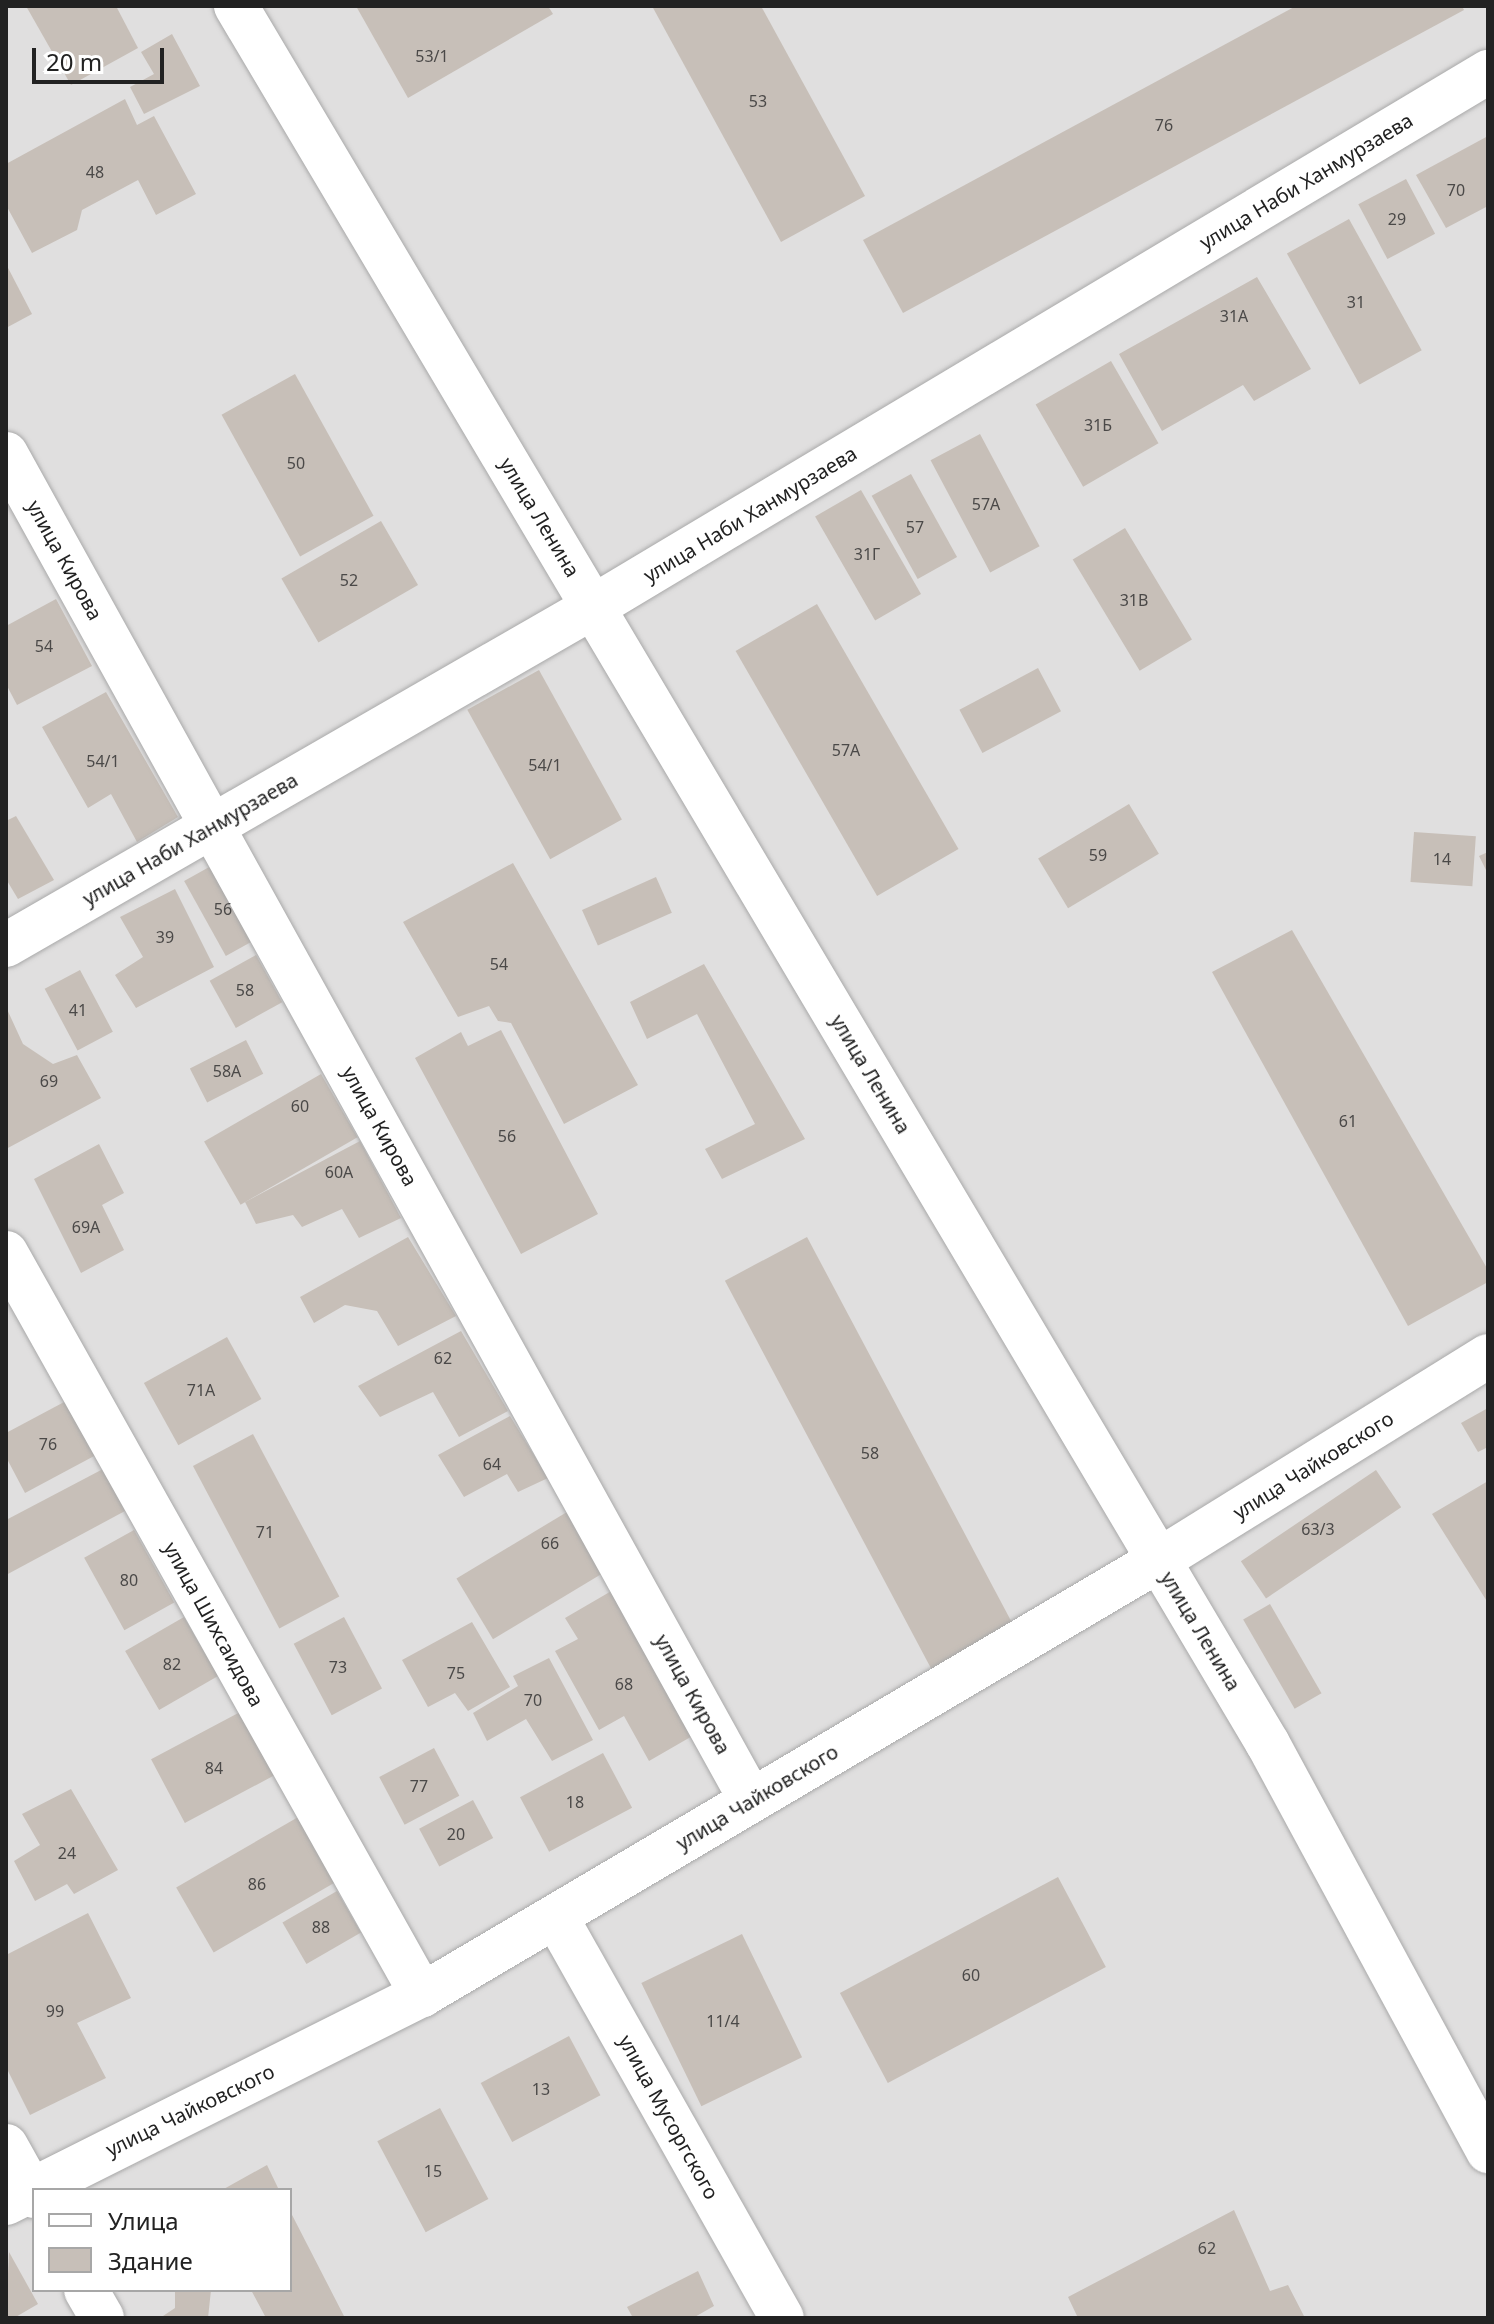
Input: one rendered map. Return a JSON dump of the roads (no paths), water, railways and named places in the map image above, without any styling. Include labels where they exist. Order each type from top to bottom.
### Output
[{"type":"street","name":"улица Ленина","points":[[236,6],[1268,1744],[1488,2151]]},
{"type":"street","name":"улица Наби Ханмурзаева","points":[[6,945],[593,607],[1488,72]]},
{"type":"street","name":"улица Кирова","points":[[6,454],[751,1800]]},
{"type":"street","name":"улица Шихсаидова","points":[[6,1253],[422,1995]]},
{"type":"street","name":"улица Чайковского","points":[[39,2188],[422,1995],[1159,1560],[1488,1356]]},
{"type":"street","name":"улица Мусоргского","points":[[556,1917],[782,2318]]},
{"type":"street","points":[[6,2146],[23,2196]]},
{"type":"street","points":[[87,2292],[102,2318]]}]
